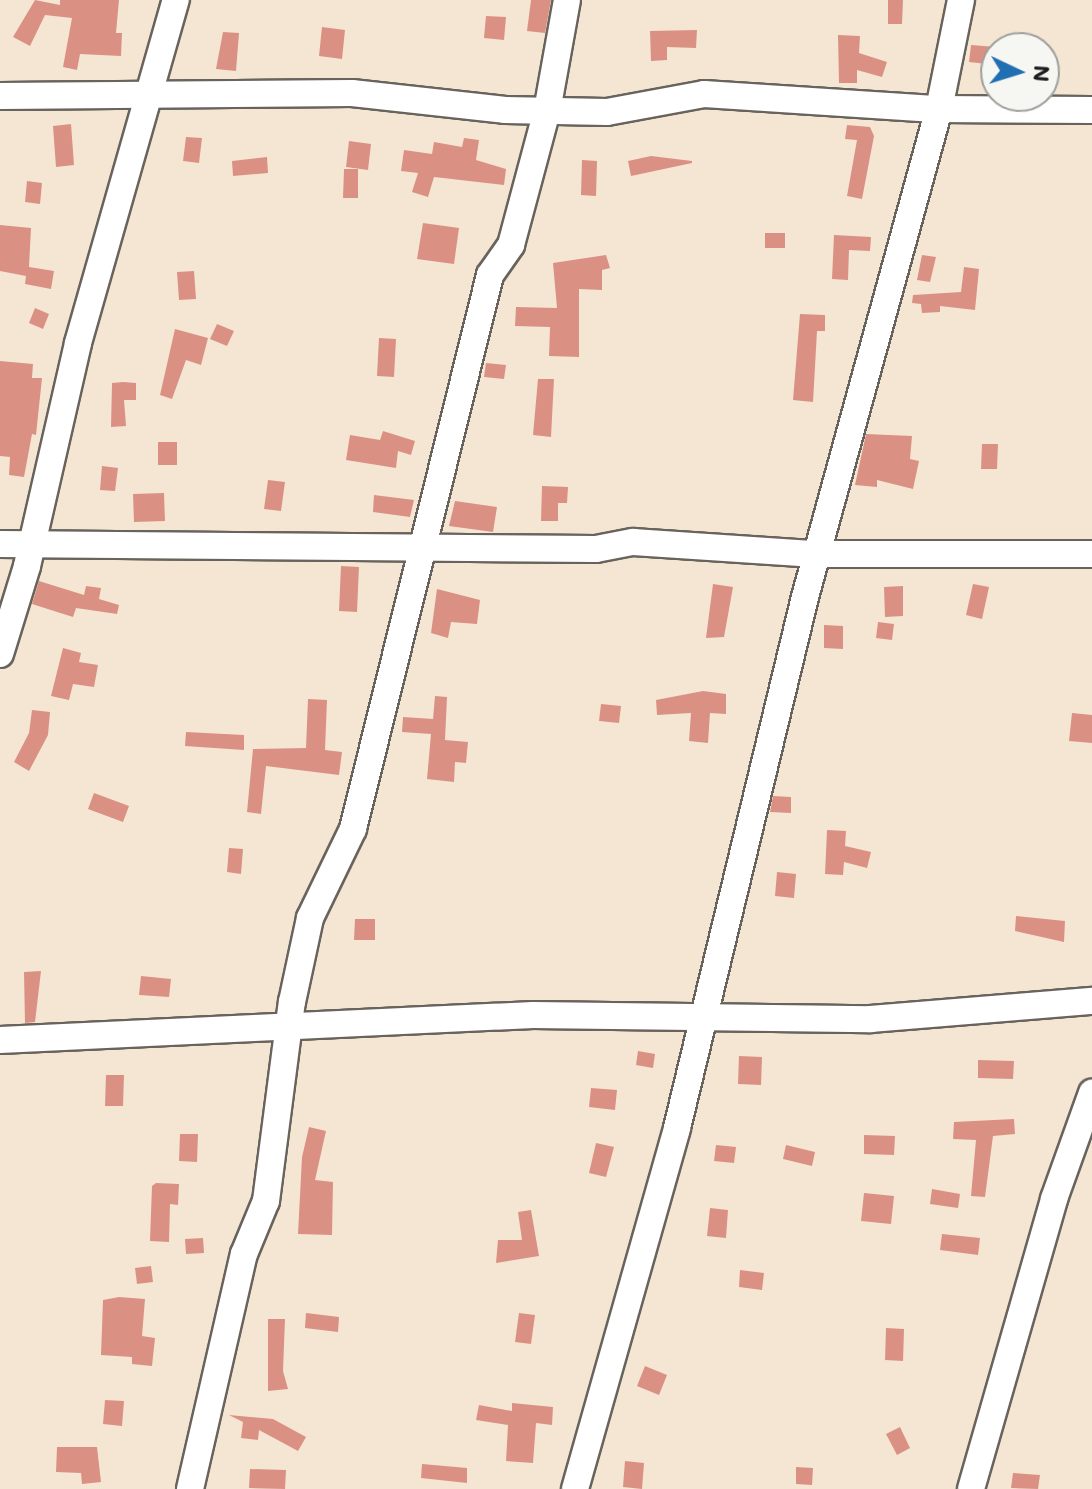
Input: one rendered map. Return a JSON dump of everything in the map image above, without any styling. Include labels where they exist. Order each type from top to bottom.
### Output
[{"type":"street","points":[[0,654],[31,546],[78,343],[176,0]]},
{"type":"street","points":[[190,1489],[244,1254],[266,1201],[289,1029],[310,918],[353,829],[490,275],[511,245],[547,111],[567,0]]},
{"type":"street","points":[[575,1489],[705,1016],[816,554],[939,109],[961,0]]},
{"type":"street","points":[[0,96],[150,91],[352,93],[547,111],[607,112],[704,94],[939,109],[1092,110]]},
{"type":"street","points":[[0,544],[266,542],[596,549],[633,542],[816,554],[1092,554]]},
{"type":"street","points":[[0,1040],[289,1029],[533,1015],[871,1019],[1092,1001]]},
{"type":"street","points":[[971,1489],[1054,1199],[1092,1093]]},
{"type":"building","points":[[35,0],[60,5],[60,0],[119,0],[116,33],[122,33],[121,56],[80,54],[77,70],[63,67],[72,18],[45,15],[30,46],[13,37]]},
{"type":"building","points":[[531,0],[551,0],[545,33],[527,31]]},
{"type":"building","points":[[888,0],[903,0],[902,24],[888,24]]},
{"type":"building","points":[[486,16],[506,17],[504,40],[484,38]]},
{"type":"building","points":[[322,27],[345,30],[342,59],[319,56]]},
{"type":"building","points":[[697,30],[696,48],[667,47],[667,60],[651,61],[650,31]]},
{"type":"building","points":[[223,32],[239,33],[236,71],[216,69]]},
{"type":"building","points":[[838,35],[860,36],[859,53],[887,62],[882,77],[857,70],[857,83],[839,83]]},
{"type":"building","points":[[971,45],[980,46],[980,63],[969,62]]},
{"type":"building","points":[[71,124],[74,165],[56,167],[53,126]]},
{"type":"building","points":[[847,125],[870,127],[874,136],[862,199],[847,196],[857,140],[845,139]]},
{"type":"building","points":[[186,137],[202,138],[199,163],[183,161]]},
{"type":"building","points":[[464,138],[479,140],[476,160],[506,169],[504,185],[434,177],[428,197],[412,192],[418,173],[401,171],[404,150],[432,154],[434,142],[462,147]]},
{"type":"building","points":[[349,141],[371,144],[368,170],[346,167]]},
{"type":"building","points":[[651,156],[692,163],[631,176],[628,161]]},
{"type":"building","points":[[267,157],[268,173],[233,176],[232,161]]},
{"type":"building","points":[[582,160],[597,161],[596,196],[581,195]]},
{"type":"building","points":[[344,169],[358,169],[358,198],[343,198]]},
{"type":"building","points":[[27,181],[42,183],[40,204],[25,202]]},
{"type":"building","points":[[423,223],[459,228],[454,264],[417,259]]},
{"type":"building","points":[[0,225],[31,228],[29,267],[54,271],[51,289],[25,284],[26,276],[0,271]]},
{"type":"building","points":[[765,233],[785,233],[785,248],[765,248]]},
{"type":"building","points":[[834,235],[871,237],[870,251],[849,250],[848,280],[832,279]]},
{"type":"building","points":[[606,255],[610,268],[602,270],[602,290],[579,289],[579,357],[549,356],[550,327],[515,326],[516,307],[557,308],[553,263]]},
{"type":"building","points":[[922,255],[936,257],[930,282],[917,280]]},
{"type":"building","points":[[964,267],[979,269],[975,310],[940,306],[940,312],[922,313],[921,304],[912,303],[913,295],[961,292]]},
{"type":"building","points":[[194,271],[196,299],[179,300],[177,272]]},
{"type":"building","points":[[35,308],[49,314],[43,329],[29,323]]},
{"type":"building","points":[[800,314],[825,315],[825,331],[817,331],[813,402],[793,400]]},
{"type":"building","points":[[217,324],[234,331],[227,346],[210,339]]},
{"type":"building","points":[[175,329],[208,338],[201,365],[186,360],[172,399],[160,395]]},
{"type":"building","points":[[379,338],[396,339],[394,377],[377,376]]},
{"type":"building","points":[[0,361],[33,364],[32,378],[42,378],[36,435],[32,434],[24,477],[9,475],[10,457],[0,456]]},
{"type":"building","points":[[486,363],[506,365],[504,379],[484,377]]},
{"type":"building","points":[[538,379],[554,379],[551,437],[533,435]]},
{"type":"building","points":[[112,383],[136,383],[136,400],[124,400],[126,426],[111,427]]},
{"type":"building","points":[[383,431],[415,441],[411,455],[398,451],[396,468],[346,460],[350,435],[380,440]]},
{"type":"building","points":[[866,434],[912,436],[910,459],[919,461],[913,489],[877,480],[877,487],[855,485]]},
{"type":"building","points":[[158,442],[177,442],[177,465],[158,465]]},
{"type":"building","points":[[982,444],[998,444],[997,469],[981,469]]},
{"type":"building","points":[[102,466],[118,468],[115,491],[100,490]]},
{"type":"building","points":[[268,480],[285,482],[281,511],[264,509]]},
{"type":"building","points":[[542,486],[568,487],[567,503],[558,503],[558,521],[541,521]]},
{"type":"building","points":[[164,493],[165,521],[134,522],[133,494]]},
{"type":"building","points":[[374,495],[414,500],[410,517],[373,512]]},
{"type":"building","points":[[455,501],[497,507],[493,532],[449,526]]},
{"type":"building","points":[[341,566],[359,567],[357,612],[339,611]]},
{"type":"building","points":[[39,581],[84,595],[86,586],[101,588],[99,599],[119,605],[117,614],[76,608],[73,617],[32,604]]},
{"type":"building","points":[[713,584],[733,587],[724,637],[706,638]]},
{"type":"building","points":[[973,584],[989,587],[982,619],[966,615]]},
{"type":"building","points":[[903,586],[903,616],[885,617],[884,587]]},
{"type":"building","points":[[437,589],[480,600],[477,624],[451,622],[448,638],[431,633]]},
{"type":"building","points":[[878,622],[894,624],[892,640],[876,638]]},
{"type":"building","points":[[824,625],[843,626],[843,649],[824,648]]},
{"type":"building","points":[[63,648],[81,653],[79,662],[98,665],[94,687],[73,684],[69,700],[51,696]]},
{"type":"building","points":[[703,691],[726,694],[726,714],[710,713],[708,743],[689,741],[691,713],[657,715],[656,700]]},
{"type":"building","points":[[435,696],[447,697],[445,740],[468,742],[466,763],[455,762],[454,782],[427,779],[431,734],[402,732],[403,717],[433,719]]},
{"type":"building","points":[[308,699],[327,700],[325,750],[342,752],[339,775],[266,766],[261,814],[247,812],[253,749],[306,748]]},
{"type":"building","points":[[601,704],[621,706],[619,723],[599,721]]},
{"type":"building","points":[[32,710],[50,712],[48,735],[29,771],[14,762],[29,733]]},
{"type":"building","points":[[1072,713],[1092,715],[1092,743],[1069,741]]},
{"type":"building","points":[[186,732],[244,735],[244,750],[185,746]]},
{"type":"building","points":[[94,793],[129,806],[123,822],[88,809]]},
{"type":"building","points":[[773,796],[791,797],[791,813],[770,812]]},
{"type":"building","points":[[827,830],[846,831],[845,846],[871,852],[867,868],[844,862],[843,875],[825,874]]},
{"type":"building","points":[[229,848],[243,849],[241,874],[227,872]]},
{"type":"building","points":[[777,872],[796,874],[794,898],[775,896]]},
{"type":"building","points":[[1016,916],[1065,921],[1064,942],[1015,931]]},
{"type":"building","points":[[355,919],[375,919],[375,940],[354,940]]},
{"type":"building","points":[[41,971],[35,1022],[25,1023],[24,972]]},
{"type":"building","points":[[141,976],[171,979],[169,997],[139,995]]},
{"type":"building","points":[[638,1051],[655,1054],[653,1068],[636,1065]]},
{"type":"building","points":[[739,1056],[762,1057],[761,1085],[738,1084]]},
{"type":"building","points":[[978,1060],[1014,1061],[1013,1079],[978,1078]]},
{"type":"building","points":[[106,1075],[124,1075],[123,1106],[105,1106]]},
{"type":"building","points":[[591,1088],[617,1090],[615,1110],[589,1107]]},
{"type":"building","points":[[1014,1119],[1015,1134],[993,1136],[985,1197],[971,1196],[976,1140],[953,1139],[954,1122]]},
{"type":"building","points":[[309,1127],[326,1131],[315,1180],[333,1182],[332,1235],[298,1234],[302,1157]]},
{"type":"building","points":[[180,1134],[198,1134],[197,1162],[179,1161]]},
{"type":"building","points":[[864,1135],[895,1136],[894,1155],[864,1154]]},
{"type":"building","points":[[596,1143],[614,1147],[606,1177],[589,1173]]},
{"type":"building","points":[[716,1145],[736,1147],[734,1163],[714,1161]]},
{"type":"building","points":[[786,1145],[815,1152],[812,1166],[783,1159]]},
{"type":"building","points":[[156,1183],[179,1184],[178,1205],[170,1204],[169,1242],[150,1241],[152,1186]]},
{"type":"building","points":[[932,1189],[960,1194],[958,1208],[930,1204]]},
{"type":"building","points":[[864,1193],[894,1196],[891,1224],[861,1221]]},
{"type":"building","points":[[710,1208],[728,1210],[726,1238],[707,1236]]},
{"type":"building","points":[[531,1210],[539,1256],[496,1263],[498,1240],[522,1240],[518,1212]]},
{"type":"building","points":[[942,1234],[980,1238],[978,1255],[940,1250]]},
{"type":"building","points":[[203,1238],[204,1253],[186,1254],[185,1239]]},
{"type":"building","points":[[151,1266],[153,1282],[137,1284],[135,1268]]},
{"type":"building","points":[[740,1270],[764,1273],[762,1290],[739,1287]]},
{"type":"building","points":[[119,1297],[145,1299],[142,1336],[155,1338],[152,1366],[132,1364],[132,1357],[101,1355],[103,1300]]},
{"type":"building","points":[[306,1313],[339,1317],[338,1332],[305,1328]]},
{"type":"building","points":[[519,1313],[535,1315],[531,1344],[515,1342]]},
{"type":"building","points":[[268,1319],[285,1319],[283,1371],[288,1389],[268,1391]]},
{"type":"building","points":[[886,1328],[904,1329],[903,1361],[885,1360]]},
{"type":"building","points":[[645,1366],[667,1375],[659,1395],[637,1386]]},
{"type":"building","points":[[105,1400],[124,1401],[122,1426],[103,1424]]},
{"type":"building","points":[[512,1403],[553,1407],[552,1425],[536,1423],[533,1463],[506,1461],[508,1425],[476,1420],[479,1405],[512,1411]]},
{"type":"building","points":[[229,1415],[273,1419],[306,1437],[298,1451],[259,1430],[258,1440],[241,1438],[243,1422]]},
{"type":"building","points":[[900,1427],[910,1448],[897,1455],[886,1434]]},
{"type":"building","points":[[57,1447],[97,1447],[101,1482],[82,1484],[81,1473],[56,1472]]},
{"type":"building","points":[[625,1461],[644,1463],[642,1489],[623,1487]]},
{"type":"building","points":[[422,1464],[467,1468],[467,1483],[421,1478]]},
{"type":"building","points":[[796,1467],[813,1468],[812,1485],[796,1484]]},
{"type":"building","points":[[250,1469],[286,1470],[285,1489],[249,1488]]},
{"type":"building","points":[[1013,1473],[1040,1475],[1038,1489],[1011,1488]]}]
